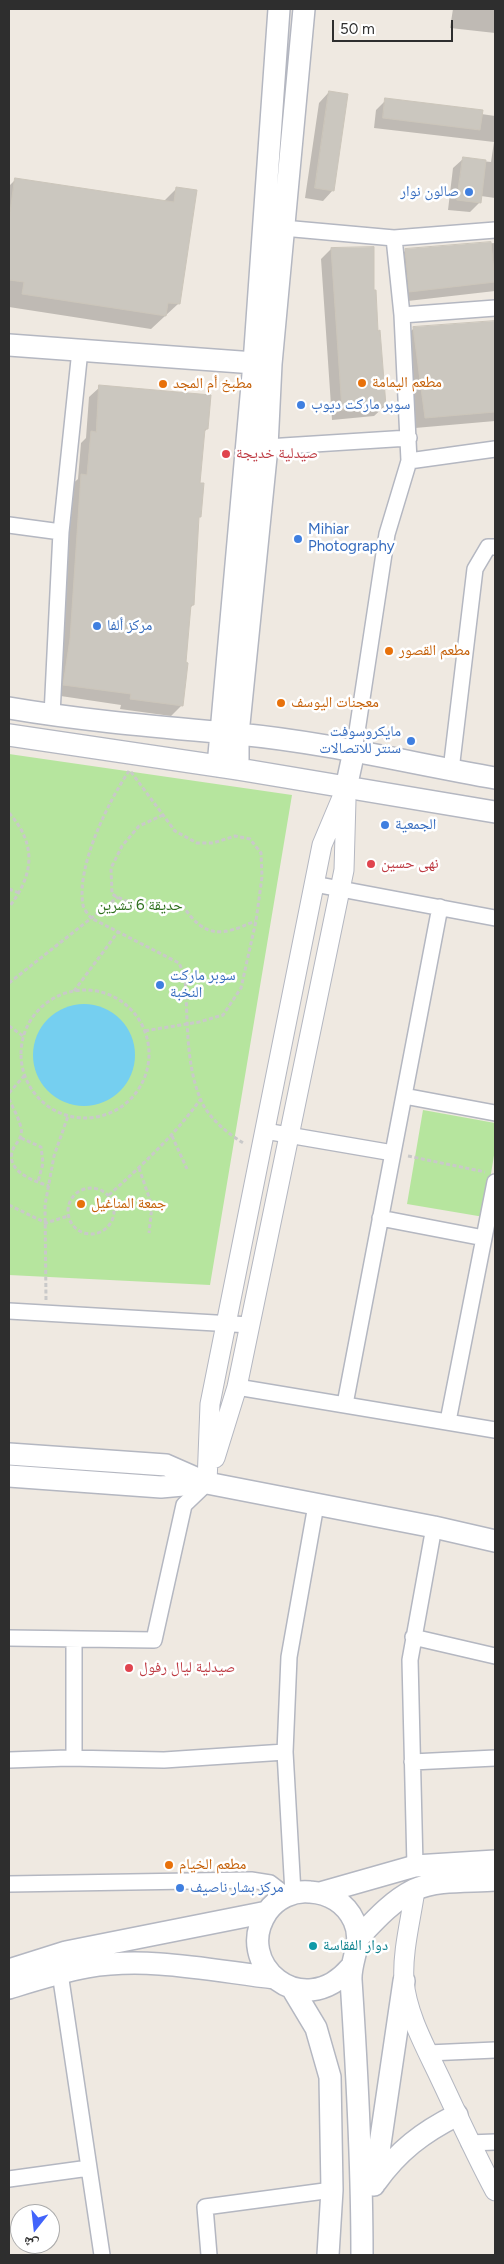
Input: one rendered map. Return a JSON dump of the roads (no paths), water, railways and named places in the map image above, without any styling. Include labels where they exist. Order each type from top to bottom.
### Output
[{"type":"main road","points":[[228,768],[262,364],[279,9]]},
{"type":"main road","points":[[230,734],[267,447],[262,364],[283,228],[304,9]]},
{"type":"main road","points":[[275,69],[298,73]]},
{"type":"main road","points":[[9,344],[262,364]]},
{"type":"main road","points":[[9,708],[52,715],[230,734],[354,752],[495,778]]},
{"type":"main road","points":[[9,735],[132,762],[228,768],[495,812]]},
{"type":"main road","points":[[346,788],[354,752]]},
{"type":"main road","points":[[9,1454],[166,1466],[207,1483],[434,1527],[495,1541]]},
{"type":"main road","points":[[9,1476],[161,1487],[207,1483]]},
{"type":"main road","points":[[9,1970],[66,1952],[267,1912],[290,1894],[320,1893],[415,1866],[495,1861]]},
{"type":"main road","points":[[358,1938],[396,1901],[415,1890],[438,1885],[495,1880]]},
{"type":"main road","points":[[9,1988],[88,1967],[143,1964],[283,1983],[318,1990],[342,1978],[350,1968],[356,1954],[358,1938],[355,1922],[347,1909],[335,1899],[320,1893]]},
{"type":"main road","points":[[267,1912],[261,1925],[258,1939],[260,1954],[265,1967],[283,1983],[316,2028],[330,2077],[332,2190],[328,2255]]},
{"type":"main road","points":[[350,1968],[362,2209],[362,2255]]},
{"type":"main road","points":[[374,2185],[404,1981]]},
{"type":"main road","points":[[362,2209],[374,2185],[389,2163],[408,2144],[430,2129],[457,2115]]},
{"type":"street","points":[[283,228],[394,238],[495,230]]},
{"type":"street","points":[[354,752],[386,534],[409,461],[402,315],[394,238]]},
{"type":"street","points":[[402,315],[495,308]]},
{"type":"street","points":[[52,715],[61,532],[80,350]]},
{"type":"street","points":[[267,447],[409,438]]},
{"type":"street","points":[[409,461],[495,449]]},
{"type":"street","points":[[9,526],[61,532]]},
{"type":"street","points":[[451,770],[475,569],[488,547],[495,546]]},
{"type":"street","points":[[207,1483],[210,1404],[314,884],[322,845],[346,788]]},
{"type":"street","points":[[9,1638],[154,1640],[184,1505],[207,1483],[237,1387],[344,870],[346,788]]},
{"type":"street","points":[[314,884],[495,918]]},
{"type":"street","points":[[345,1404],[440,907]]},
{"type":"street","points":[[404,1096],[495,1114]]},
{"type":"street","points":[[265,1131],[393,1154]]},
{"type":"street","points":[[448,1421],[484,1238],[491,1177]]},
{"type":"street","points":[[380,1218],[484,1238]]},
{"type":"street","points":[[9,1311],[250,1325]]},
{"type":"street","points":[[237,1387],[495,1430]]},
{"type":"street","points":[[290,1894],[285,1752],[289,1657],[316,1505]]},
{"type":"street","points":[[415,1866],[410,1681],[413,1637],[434,1527]]},
{"type":"street","points":[[413,1637],[495,1656]]},
{"type":"street","points":[[74,1639],[74,1758]]},
{"type":"street","points":[[9,1760],[74,1758],[164,1760],[285,1752]]},
{"type":"street","points":[[412,1762],[495,1758]]},
{"type":"street","points":[[9,1884],[251,1880],[270,1883],[290,1894]]},
{"type":"street","points":[[415,1890],[404,1981],[410,2011],[469,2142],[495,2191]]},
{"type":"street","points":[[60,1973],[102,2255]]},
{"type":"street","points":[[428,2053],[495,2050]]},
{"type":"street","points":[[469,2142],[495,2142]]},
{"type":"street","points":[[9,2179],[89,2168]]},
{"type":"street","points":[[210,2255],[205,2208],[332,2190]]},
{"type":"water","points":[[84,1004],[94,1005],[113,1012],[127,1026],[134,1045],[134,1065],[127,1084],[113,1098],[94,1105],[84,1106],[74,1105],[55,1098],[41,1084],[34,1065],[33,1055],[34,1045],[41,1026],[55,1012],[74,1005]]},
{"type":"place","name":"صالون نوار","points":[[469,192]]},
{"type":"place","name":"مطعم اليمامة","points":[[362,383]]},
{"type":"place","name":"مطبخ أم المجد","points":[[163,384]]},
{"type":"place","name":"سوبر ماركت ديوب","points":[[301,405]]},
{"type":"place","name":"صيدلية خديجة","points":[[226,454]]},
{"type":"place","name":"Mihiar Photography","points":[[298,539]]},
{"type":"place","name":"مركز ألفا","points":[[97,626]]},
{"type":"place","name":"مطعم القصور","points":[[389,651]]},
{"type":"place","name":"معجنات اليوسف","points":[[281,703]]},
{"type":"place","name":"مايكروسوفت سنتر للاتصالات","points":[[411,741]]},
{"type":"place","name":"الجمعية","points":[[385,825]]},
{"type":"place","name":"نهى حسين","points":[[371,864]]},
{"type":"place","name":"سوبر ماركت النخبة","points":[[160,985]]},
{"type":"place","name":"جمعة المناغيل","points":[[81,1204]]},
{"type":"place","name":"صيدلية ليال رفول","points":[[129,1668]]},
{"type":"place","name":"مطعم الخيام","points":[[169,1865]]},
{"type":"place","name":"مركز بشار ناصيف","points":[[180,1888]]},
{"type":"place","name":"دوار الفقاسة","points":[[313,1946]]},
{"type":"park label","name":"حديقة 6 تشرين","points":[[140,906]]}]
